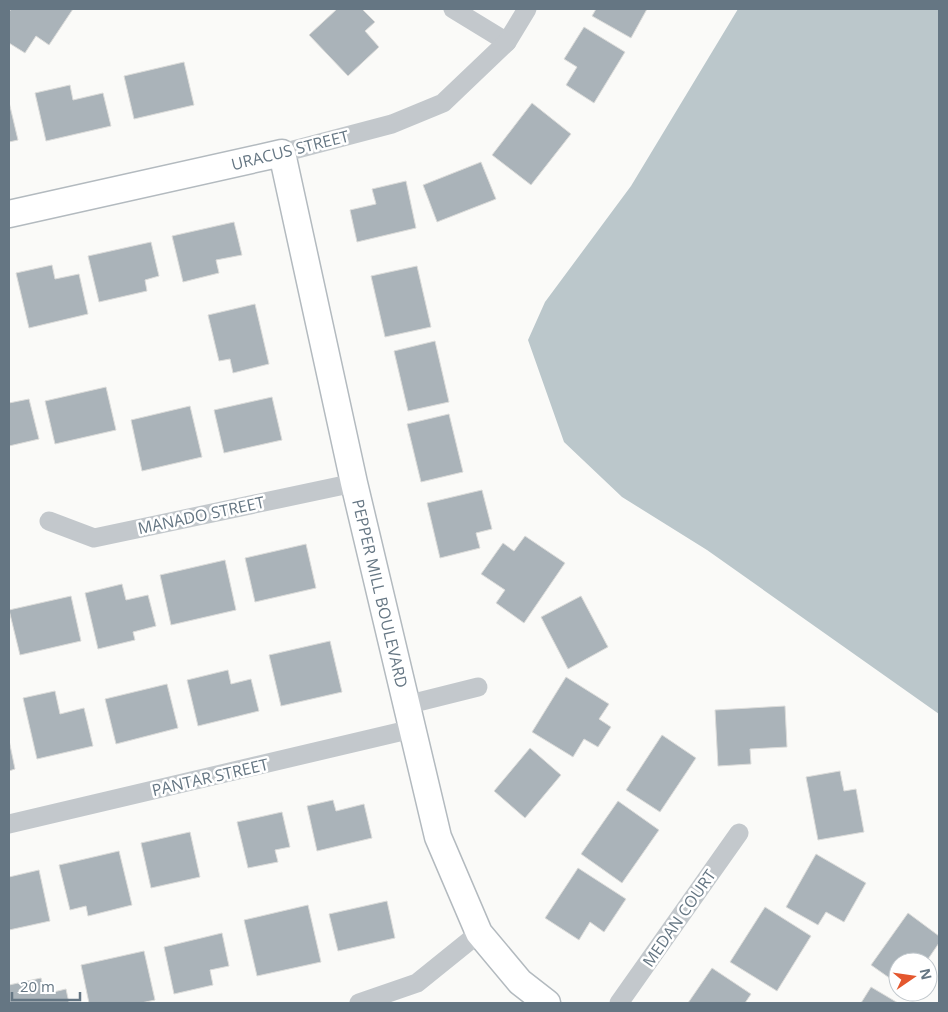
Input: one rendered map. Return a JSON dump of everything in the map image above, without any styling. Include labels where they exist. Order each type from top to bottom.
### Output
[{"type":"street","points":[[453,9],[507,42]]},
{"type":"street","name":"URACUS STREET","points":[[9,214],[282,152],[392,124],[443,103],[507,42],[528,9]]},
{"type":"street","name":"PEPPER MILL BOULEVARD","points":[[282,152],[354,483],[438,837],[479,933],[520,982],[547,1003]]},
{"type":"street","name":"MANADO STREET","points":[[49,521],[94,538],[354,483]]},
{"type":"street","name":"PANTAR STREET","points":[[9,824],[409,717],[478,687]]},
{"type":"street","name":"MEDAN COURT","points":[[619,1003],[739,832]]},
{"type":"street","points":[[359,1003],[417,983],[479,933]]},
{"type":"shaded area","points":[[738,9],[939,9],[939,714],[707,550],[622,497],[564,442],[528,340],[545,302],[631,186]]},
{"type":"building","points":[[11,9],[73,9],[49,45],[36,36],[25,53],[9,43],[9,12]]},
{"type":"building","points":[[337,9],[362,9],[375,22],[365,31],[379,47],[348,76],[309,35]]},
{"type":"building","points":[[596,9],[647,9],[631,38],[592,16]]},
{"type":"building","points":[[584,27],[625,52],[594,103],[566,85],[577,67],[564,59]]},
{"type":"building","points":[[184,62],[194,105],[134,119],[124,76]]},
{"type":"building","points":[[70,85],[73,100],[103,93],[111,126],[46,141],[35,93]]},
{"type":"building","points":[[9,102],[18,140],[9,142]]},
{"type":"building","points":[[532,103],[571,134],[531,185],[492,155]]},
{"type":"building","points":[[481,162],[496,199],[437,222],[423,185]]},
{"type":"building","points":[[406,181],[416,228],[357,242],[350,210],[376,204],[372,189]]},
{"type":"building","points":[[234,222],[242,255],[216,260],[219,273],[183,282],[172,236]]},
{"type":"building","points":[[151,242],[159,276],[145,280],[147,291],[99,302],[88,256]]},
{"type":"building","points":[[52,265],[55,279],[79,274],[88,314],[29,328],[16,273]]},
{"type":"building","points":[[417,266],[431,327],[385,337],[371,276]]},
{"type":"building","points":[[255,304],[269,364],[233,373],[230,359],[219,361],[208,315]]},
{"type":"building","points":[[435,341],[449,402],[408,411],[394,351]]},
{"type":"building","points":[[106,387],[116,430],[55,444],[45,401]]},
{"type":"building","points":[[272,397],[282,440],[224,453],[214,410]]},
{"type":"building","points":[[29,399],[39,439],[9,446],[9,403]]},
{"type":"building","points":[[190,406],[202,457],[142,471],[131,420]]},
{"type":"building","points":[[449,414],[463,472],[421,482],[407,424]]},
{"type":"building","points":[[482,490],[492,529],[476,533],[480,548],[440,558],[427,503]]},
{"type":"building","points":[[525,536],[565,563],[524,623],[496,603],[505,590],[481,574],[503,543],[514,551]]},
{"type":"building","points":[[306,544],[316,588],[255,602],[245,558]]},
{"type":"building","points":[[225,560],[236,610],[171,625],[160,575]]},
{"type":"building","points":[[122,584],[126,600],[148,595],[156,626],[133,632],[135,640],[98,649],[85,593]]},
{"type":"building","points":[[71,596],[81,641],[20,655],[9,610]]},
{"type":"building","points":[[581,596],[608,647],[568,669],[541,617]]},
{"type":"building","points":[[330,641],[342,692],[281,706],[269,655]]},
{"type":"building","points":[[228,670],[231,684],[251,679],[259,711],[198,726],[187,680]]},
{"type":"building","points":[[566,677],[609,704],[599,719],[611,727],[598,747],[584,739],[573,757],[532,732]]},
{"type":"building","points":[[167,684],[178,728],[116,744],[105,699]]},
{"type":"building","points":[[55,691],[60,714],[84,708],[93,746],[37,759],[23,698]]},
{"type":"building","points":[[785,706],[787,747],[750,749],[751,764],[718,766],[715,710]]},
{"type":"building","points":[[662,735],[696,758],[660,812],[626,790]]},
{"type":"building","points":[[9,740],[15,769],[9,771]]},
{"type":"building","points":[[530,748],[561,775],[525,818],[494,791]]},
{"type":"building","points":[[840,771],[844,791],[856,789],[864,832],[818,840],[806,777]]},
{"type":"building","points":[[333,800],[336,811],[364,804],[372,838],[317,851],[307,806]]},
{"type":"building","points":[[618,801],[659,830],[622,883],[581,854]]},
{"type":"building","points":[[282,812],[290,847],[275,850],[278,862],[248,868],[237,822]]},
{"type":"building","points":[[190,832],[200,877],[151,888],[141,843]]},
{"type":"building","points":[[119,851],[132,905],[88,916],[86,906],[70,910],[59,865]]},
{"type":"building","points":[[816,854],[866,883],[844,922],[826,912],[818,925],[786,907]]},
{"type":"building","points":[[578,868],[626,899],[604,932],[590,922],[579,940],[545,918]]},
{"type":"building","points":[[39,870],[50,921],[9,930],[9,877]]},
{"type":"building","points":[[387,901],[395,938],[338,951],[329,914]]},
{"type":"building","points":[[308,905],[321,962],[257,976],[244,920]]},
{"type":"building","points":[[765,907],[811,936],[777,991],[730,962]]},
{"type":"building","points":[[908,913],[939,936],[939,943],[933,952],[888,952],[888,977],[871,965]]},
{"type":"building","points":[[222,933],[229,966],[210,970],[213,985],[174,994],[164,947]]},
{"type":"building","points":[[144,951],[155,1000],[141,1003],[89,1003],[81,965]]},
{"type":"building","points":[[712,968],[751,994],[745,1003],[688,1003]]},
{"type":"building","points":[[41,978],[45,994],[66,989],[69,1003],[9,1003],[9,985]]},
{"type":"building","points":[[871,987],[888,997],[888,1002],[898,1003],[861,1003]]}]
